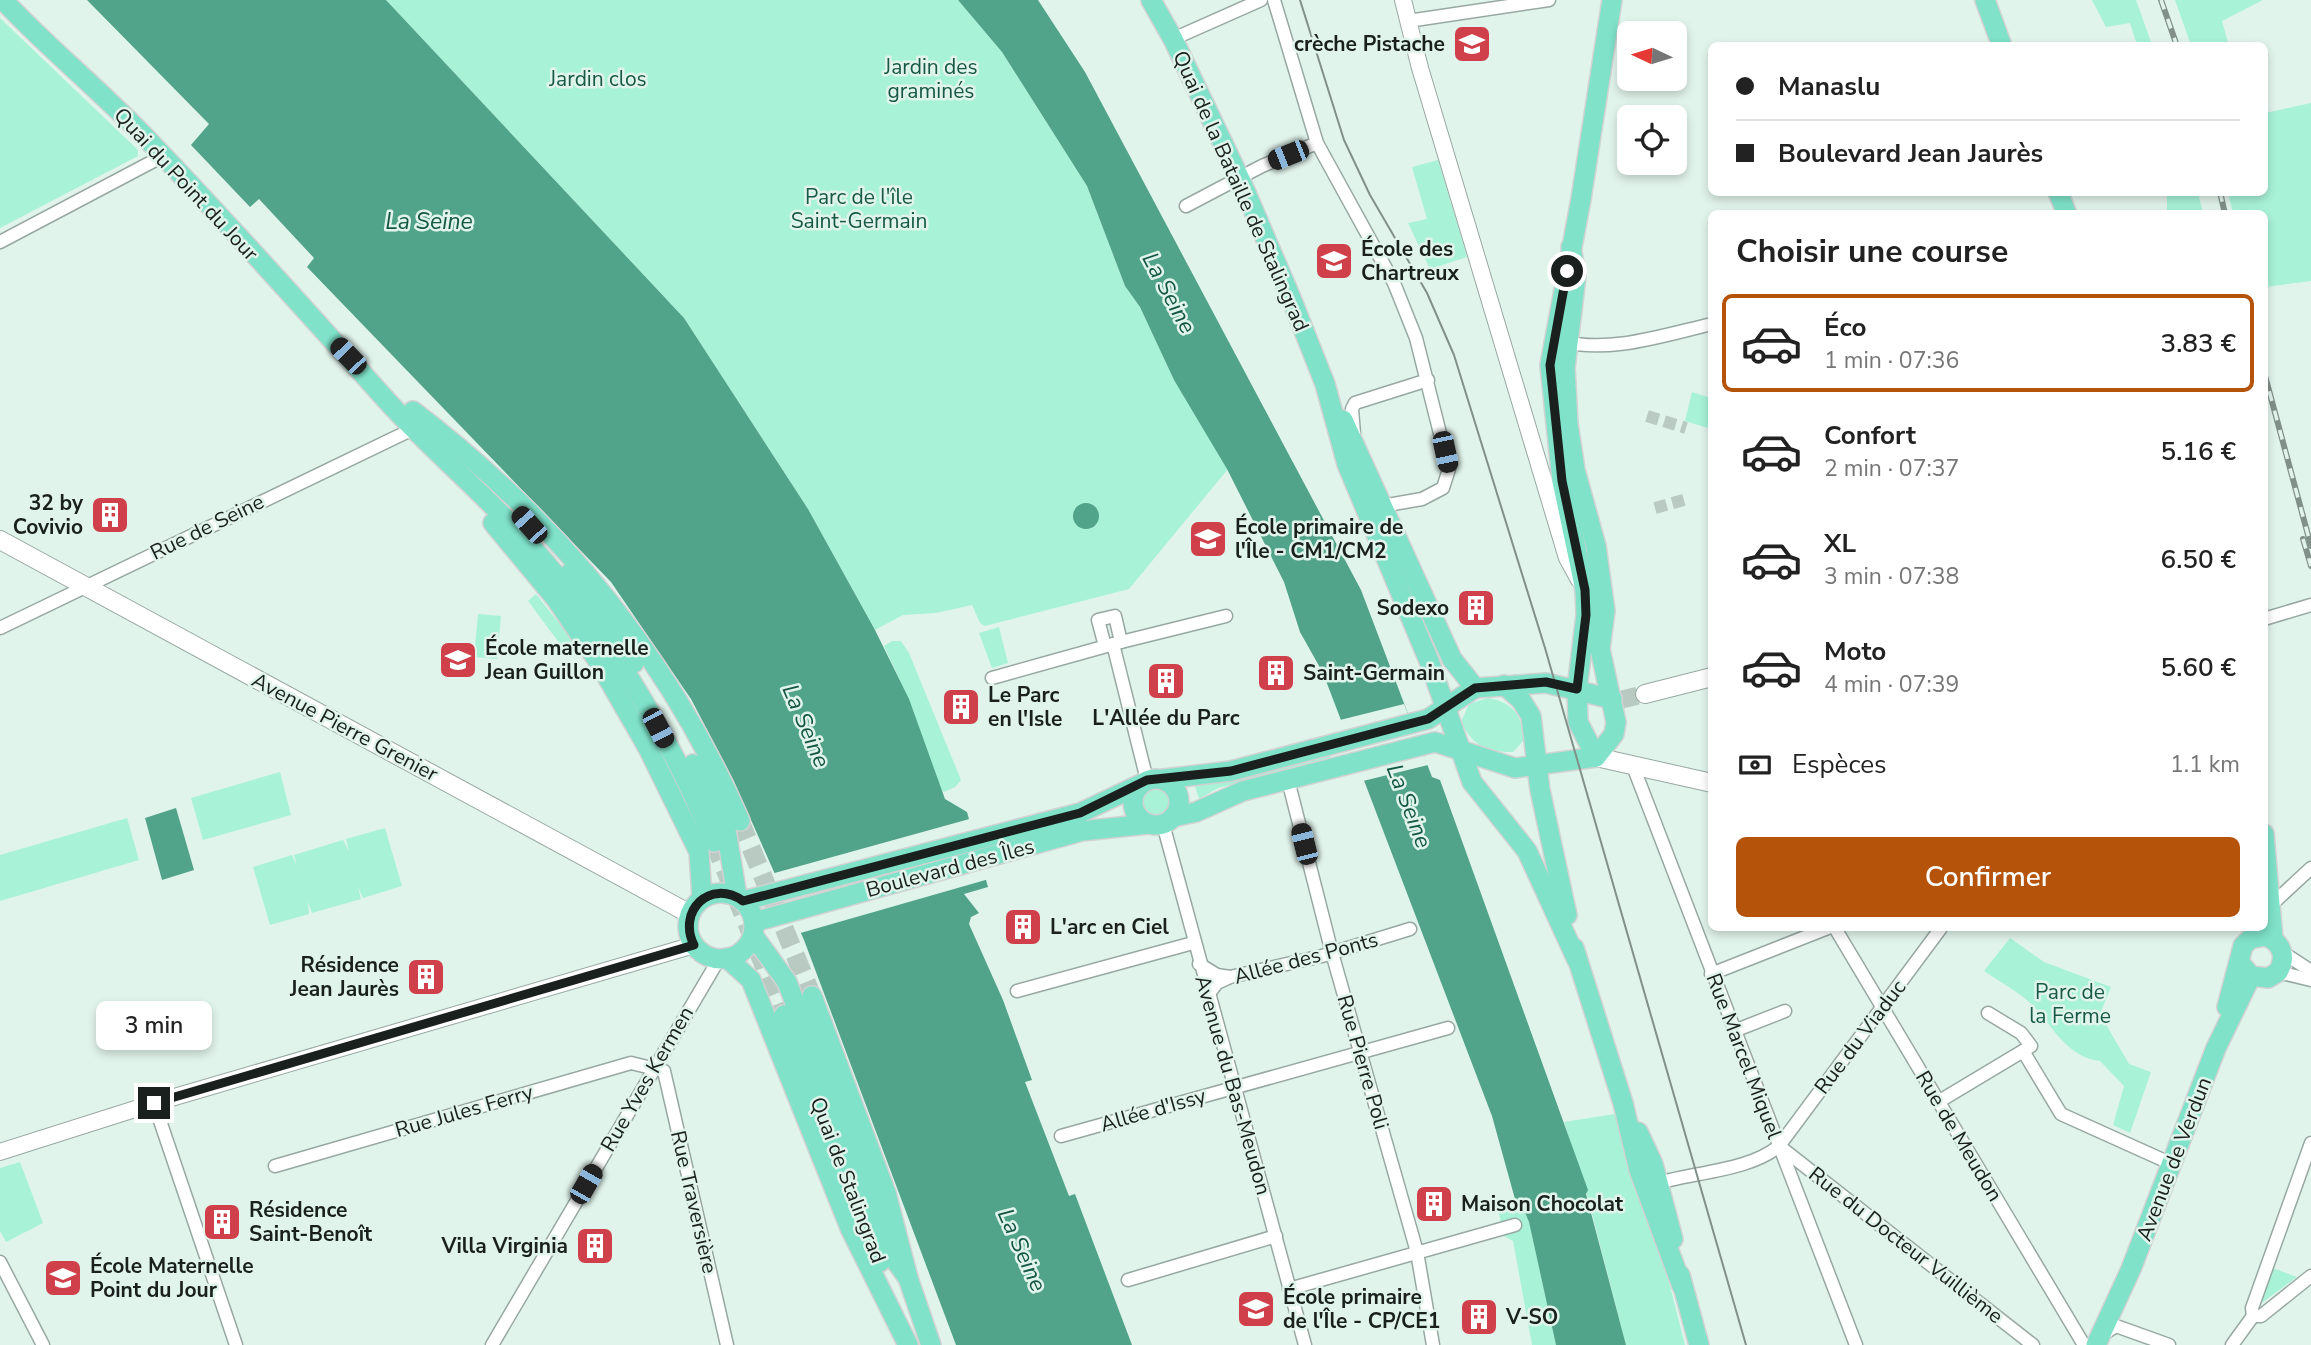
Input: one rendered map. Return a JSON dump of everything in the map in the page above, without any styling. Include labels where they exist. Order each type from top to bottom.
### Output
[{"type":"main road","name":"Quai du Point du Jour","points":[[3,0],[163,156],[364,374],[551,569],[609,648],[681,771],[714,845]]},
{"type":"main road","name":"Quai de la Bataille de Stalingrad","points":[[1151,0],[1173,39],[1240,179],[1325,384],[1355,441],[1381,506],[1452,659],[1475,688]]},
{"type":"main road","points":[[1596,757],[1614,734],[1616,699],[1600,649],[1605,611],[1595,546],[1575,470],[1561,341],[1572,247],[1612,0]]},
{"type":"main road","points":[[1985,0],[2001,42]]},
{"type":"main road","points":[[1561,341],[1550,365],[1555,432],[1562,481],[1585,590],[1586,615],[1577,689],[1578,722],[1596,757],[1708,782]]},
{"type":"main road","name":"Quai du Point du Jour","points":[[364,374],[494,478]]},
{"type":"main road","name":"Quai de la Bataille de Stalingrad","points":[[1325,384],[1348,464],[1461,751]]},
{"type":"main road","points":[[494,478],[572,555],[642,645],[686,713],[722,780],[740,821]]},
{"type":"main road","points":[[494,478],[498,491],[576,579],[620,641],[682,744],[714,845],[754,929],[787,982],[790,1008],[850,1228],[908,1345]]},
{"type":"main road","name":"Avenue Pierre Grenier","points":[[0,540],[690,914]]},
{"type":"main road","points":[[1645,694],[1708,678]]},
{"type":"main road","points":[[1475,688],[1546,682],[1616,699]]},
{"type":"main road","points":[[1504,685],[1521,701],[1531,716],[1547,826],[1577,960],[1652,1185],[1667,1205],[1682,1286],[1699,1345]]},
{"type":"main road","name":"Boulevard des Îles","points":[[740,899],[777,892],[1080,813],[1150,781],[1231,771],[1428,719],[1475,688]]},
{"type":"main road","name":"Boulevard des Îles","points":[[754,929],[786,914],[1082,831],[1161,822],[1196,812],[1243,791],[1435,742],[1507,766],[1596,757]]},
{"type":"main road","points":[[1461,751],[1477,790],[1527,851],[1577,960]]},
{"type":"main road","points":[[1150,781],[1177,791],[1179,800],[1161,822],[1136,814],[1133,807],[1134,792],[1150,781]]},
{"type":"main road","points":[[714,845],[702,898],[690,914],[689,936],[701,952],[723,959],[790,1008]]},
{"type":"main road","points":[[2268,882],[2278,946],[2278,972],[2268,978],[2245,969],[2243,946],[2251,933],[2278,946]]},
{"type":"main road","points":[[702,898],[719,892],[740,899]]},
{"type":"main road","points":[[723,959],[744,950],[754,929]]},
{"type":"main road","name":"Avenue de Verdun","points":[[2098,1341],[2131,1269],[2245,969]]},
{"type":"main road","name":"Quai de Stalingrad","points":[[790,1008],[886,1193],[908,1279],[931,1345]]},
{"type":"main road","name":"Quai de Stalingrad","points":[[790,1008],[914,1345]]},
{"type":"street","points":[[1173,39],[1261,0]]},
{"type":"street","points":[[1274,0],[1317,143],[1394,284],[1416,338],[1428,380],[1448,478],[1443,488],[1434,495],[1381,506]]},
{"type":"street","points":[[1403,0],[1567,558],[1585,590]]},
{"type":"street","points":[[1408,21],[1549,0]]},
{"type":"street","points":[[1186,206],[1262,166],[1317,143]]},
{"type":"street","points":[[0,242],[163,156]]},
{"type":"street","points":[[1561,341],[1630,342],[1708,325]]},
{"type":"street","points":[[1355,441],[1352,410],[1355,403],[1428,380]]},
{"type":"street","name":"Rue de Seine","points":[[0,628],[415,428]]},
{"type":"street","points":[[2268,618],[2311,605]]},
{"type":"street","points":[[992,678],[1226,616]]},
{"type":"street","points":[[1113,644],[1150,781]]},
{"type":"street","name":"Rue Marcel Miquel","points":[[1633,766],[1856,1345]]},
{"type":"street","name":"Rue Pierre Poli","points":[[1288,780],[1332,953],[1417,1252],[1433,1345]]},
{"type":"street","name":"Avenue du Bas-Meudon","points":[[1161,822],[1305,1345]]},
{"type":"street","points":[[2270,906],[2311,867]]},
{"type":"street","name":"Allée des Ponts","points":[[1208,995],[1217,984],[1230,977],[1332,953],[1410,929]]},
{"type":"street","points":[[1711,974],[1820,931]]},
{"type":"street","name":"Rue de Meudon","points":[[1837,931],[1938,1102],[2098,1341]]},
{"type":"street","name":"Rue du Viaduc","points":[[1779,1146],[1939,931]]},
{"type":"street","points":[[1017,991],[1193,943]]},
{"type":"street","points":[[0,1152],[154,1103],[694,945]]},
{"type":"street","points":[[2278,946],[2311,971]]},
{"type":"street","name":"Rue Yves Kermen","points":[[492,1345],[653,1067],[723,959]]},
{"type":"street","points":[[1199,964],[1217,975],[1230,977]]},
{"type":"street","points":[[2278,972],[2311,980]]},
{"type":"street","points":[[1734,1031],[1785,1011]]},
{"type":"street","points":[[1938,1102],[2031,1046],[2021,1033],[1988,1013]]},
{"type":"street","name":"Allée d'Issy","points":[[1061,1136],[1448,1027]]},
{"type":"street","points":[[2023,1051],[2061,1114],[2172,1164]]},
{"type":"street","name":"Rue Jules Ferry","points":[[275,1166],[631,1063],[653,1067]]},
{"type":"street","name":"Rue Traversière","points":[[653,1067],[664,1071],[727,1345]]},
{"type":"street","points":[[154,1103],[236,1345]]},
{"type":"street","points":[[2232,1345],[2250,1320],[2311,1143]]},
{"type":"street","points":[[1652,1185],[1720,1170],[1770,1153],[1779,1146]]},
{"type":"street","name":"Rue du Docteur Vuillième","points":[[1779,1146],[2033,1345]]},
{"type":"street","points":[[1794,1185],[1802,1176],[1814,1173]]},
{"type":"street","points":[[1289,1289],[1515,1225]]},
{"type":"street","points":[[1128,1280],[1276,1236]]},
{"type":"street","points":[[0,1262],[43,1345]]},
{"type":"street","points":[[2250,1320],[2261,1316],[2311,1276]]},
{"type":"street","points":[[2098,1341],[2169,1345]]},
{"type":"green space","name":"Parc de l'île Saint-Germain","points":[[386,0],[958,0],[1002,52],[1087,186],[1125,286],[1140,307],[1174,380],[1228,469],[1129,589],[985,626],[980,623],[972,605],[936,613],[903,615],[875,630],[808,509],[684,318]]},
{"type":"green space","points":[[2092,0],[2136,0],[2151,42],[2136,42],[2130,23],[2106,27]]},
{"type":"green space","points":[[2175,0],[2263,0],[2222,21],[2228,42],[2190,42]]},
{"type":"green space","points":[[0,18],[138,150],[138,156],[0,228]]},
{"type":"green space","points":[[2311,103],[2311,281],[2268,287],[2268,210],[2232,210],[2229,196],[2268,196],[2268,112]]},
{"type":"green space","points":[[1438,160],[1467,257],[1430,269],[1408,223],[1427,219],[1412,167]]},
{"type":"green space","points":[[2167,196],[2199,196],[2202,210],[2167,210]]},
{"type":"green space","points":[[1692,392],[1708,397],[1708,428],[1685,421]]},
{"type":"green space","points":[[536,594],[573,641],[563,648],[528,601]]},
{"type":"green space","points":[[478,614],[501,616],[497,659],[474,657]]},
{"type":"green space","points":[[999,627],[1008,663],[992,668],[979,633]]},
{"type":"green space","points":[[892,641],[901,641],[909,653],[961,780],[955,787],[944,792],[940,789],[909,700],[884,646]]},
{"type":"green space","points":[[1488,698],[1504,703],[1519,718],[1523,741],[1513,752],[1495,751],[1482,746],[1471,737],[1461,722],[1469,704]]},
{"type":"green space","points":[[1330,753],[1331,758],[1218,788],[1199,799],[1194,783],[1219,782]]},
{"type":"green space","points":[[280,772],[291,815],[203,840],[191,798]]},
{"type":"green space","points":[[1156,787],[1162,788],[1170,796],[1170,808],[1162,816],[1156,817],[1150,816],[1142,808],[1141,802],[1142,796],[1150,788]]},
{"type":"green space","points":[[127,818],[139,860],[0,901],[0,855]]},
{"type":"green space","points":[[385,828],[402,886],[363,898],[358,887],[361,899],[312,913],[308,902],[309,914],[270,925],[253,867],[292,855],[297,866],[294,855],[343,840],[349,851],[346,839]]},
{"type":"green space","name":"Parc de la Ferme","points":[[2010,938],[2044,962],[2111,987],[2100,1014],[2129,1064],[2151,1072],[2130,1133],[2113,1125],[2124,1086],[2100,1061],[2089,1059],[2072,1049],[2026,1000],[1984,971]]},
{"type":"green space","points":[[1615,1114],[1667,1274],[1685,1345],[1626,1345],[1586,1191],[1564,1122]]},
{"type":"green space","points":[[20,1162],[43,1223],[6,1242],[0,1231],[0,1168]]},
{"type":"green space","points":[[1515,1200],[1518,1210],[1524,1210],[1529,1222],[1556,1345],[1532,1345],[1513,1241],[1504,1236],[1497,1205]]},
{"type":"green space","points":[[2270,1267],[2297,1277],[2263,1302],[2261,1301]]},
{"type":"water","name":"La Seine","points":[[87,0],[386,0],[684,318],[808,509],[875,630],[909,699],[945,799],[967,812],[988,887],[964,894],[979,913],[971,917],[969,924],[1003,1000],[1032,1080],[1025,1082],[1069,1196],[1075,1194],[1132,1345],[956,1345],[804,940],[733,779],[691,699],[611,582],[307,267],[314,258],[259,199],[250,207],[191,145],[209,124]]},
{"type":"water","name":"La Seine","points":[[958,0],[1038,0],[1085,72],[1361,590],[1432,777],[1440,780],[1588,1190],[1586,1194],[1626,1345],[1556,1345],[1529,1222],[1524,1210],[1518,1210],[1492,1116],[1323,673],[1300,632],[1284,582],[1227,469],[1174,380],[1140,307],[1125,286],[1087,186],[1002,52]]},
{"type":"water","points":[[1086,503],[1095,507],[1099,516],[1095,525],[1086,529],[1077,525],[1073,516],[1077,507]]},
{"type":"water","points":[[176,808],[194,870],[162,880],[145,818]]},
{"type":"pier","points":[[1404,704],[1428,765],[1363,781],[1340,720]]},
{"type":"pier","points":[[973,818],[989,879],[797,934],[771,874]]},
{"type":"tunnel","points":[[1647,416],[1686,428]]},
{"type":"tunnel","points":[[1655,508],[1687,499]]},
{"type":"tunnel","points":[[1620,700],[1645,694]]},
{"type":"tunnel","points":[[740,821],[812,996]]},
{"type":"tunnel","points":[[714,842],[784,1015]]},
{"type":"tram line","points":[[1300,0],[1344,140],[1370,195],[1427,293],[1454,355],[1545,648],[1746,1345]]},
{"type":"railway","points":[[2161,0],[2176,42]]},
{"type":"railway","points":[[2221,196],[2224,210]]},
{"type":"railway","points":[[2268,387],[2311,546]]},
{"type":"railway","points":[[2303,539],[2311,566]]},
{"type":"place","name":"crèche Pistache","points":[[1472,44]]},
{"type":"place","name":"École des Chartreux","points":[[1334,261]]},
{"type":"place","name":"32 by Covivio","points":[[110,515]]},
{"type":"place","name":"École primaire de l'Île - CM1/CM2","points":[[1208,539]]},
{"type":"place","name":"Sodexo","points":[[1476,608]]},
{"type":"place","name":"École maternelle Jean Guillon","points":[[458,660]]},
{"type":"place","name":"Saint-Germain","points":[[1276,673]]},
{"type":"place","name":"L'Allée du Parc","points":[[1166,681]]},
{"type":"place","name":"Le Parc en l'Isle","points":[[961,707]]},
{"type":"place","name":"L'arc en Ciel","points":[[1023,927]]},
{"type":"place","name":"Résidence Jean Jaurès","points":[[426,977]]},
{"type":"place","name":"Maison Chocolat","points":[[1434,1204]]},
{"type":"place","name":"Résidence Saint-Benoît","points":[[222,1222]]},
{"type":"place","name":"Villa Virginia","points":[[595,1246]]},
{"type":"place","name":"École Maternelle Point du Jour","points":[[63,1278]]},
{"type":"place","name":"École primaire de l'Île - CP/CE1","points":[[1256,1309]]},
{"type":"place","name":"V-SO","points":[[1479,1317]]},
{"type":"route","points":[[154,1103],[694,945],[689,936],[690,914],[702,898],[710,894],[728,893],[743,901],[1080,813],[1147,780],[1231,771],[1428,719],[1475,688],[1546,682],[1577,689],[1586,615],[1585,590],[1562,481],[1550,365],[1567,271]]},
{"type":"park label","name":"Jardin clos","points":[[598,79]]},
{"type":"park label","name":"Jardin des graminés","points":[[931,79]]}]
